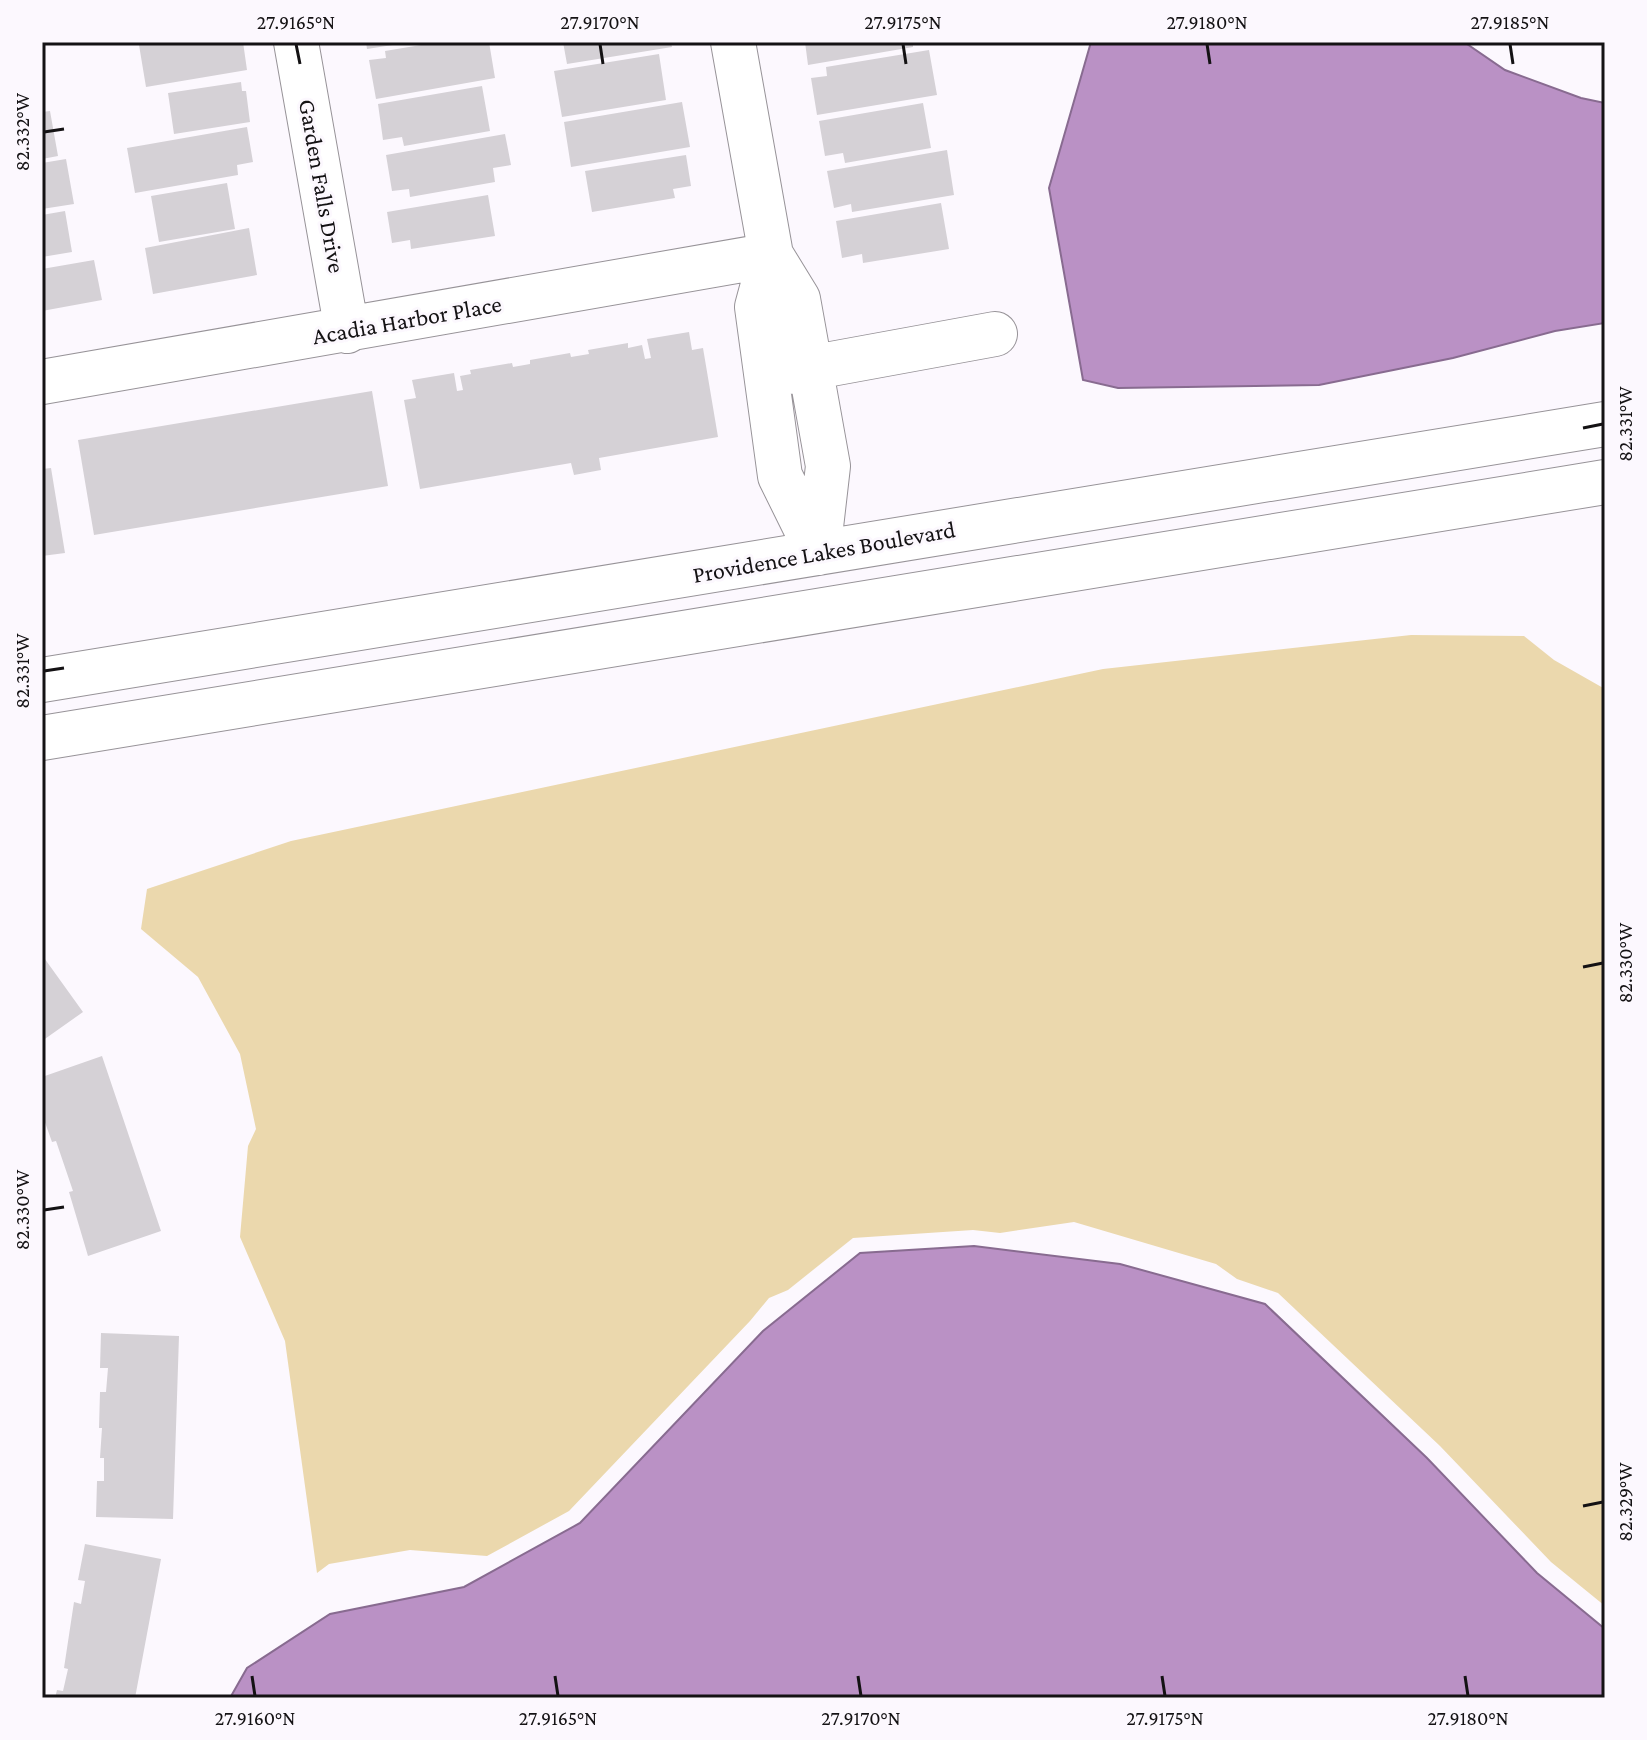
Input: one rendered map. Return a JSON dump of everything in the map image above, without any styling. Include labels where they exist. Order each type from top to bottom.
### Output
[{"type":"street","name":"Garden Falls Drive","points":[[296,42],[347,331]]},
{"type":"street","points":[[733,42],[771,255],[798,299],[828,466],[818,553]]},
{"type":"street","name":"Acadia Harbor Place","points":[[42,382],[771,255]]},
{"type":"street","points":[[771,255],[757,307],[780,476],[818,553],[828,609]]},
{"type":"street","points":[[768,376],[995,334]]},
{"type":"street","name":"Providence Lakes Boulevard","points":[[42,680],[1605,424]]},
{"type":"street","points":[[42,738],[1605,482]]},
{"type":"shaded area","points":[[1091,42],[1464,42],[1505,70],[1581,98],[1605,103],[1605,323],[1555,331],[1453,358],[1319,385],[1118,388],[1083,380],[1049,188]]},
{"type":"shaded area","points":[[1411,635],[1524,636],[1554,660],[1605,689],[1605,1606],[1551,1562],[1440,1446],[1278,1293],[1237,1279],[1216,1264],[1074,1222],[1000,1233],[973,1230],[853,1238],[788,1290],[769,1298],[569,1511],[487,1556],[410,1550],[329,1564],[317,1573],[285,1341],[240,1237],[248,1146],[256,1129],[240,1054],[198,977],[141,929],[147,889],[291,841],[1103,669]]},
{"type":"shaded area","points":[[974,1246],[1120,1264],[1265,1304],[1427,1458],[1537,1573],[1605,1629],[1605,1698],[230,1698],[247,1668],[330,1614],[464,1587],[580,1523],[763,1331],[860,1253]]},
{"type":"building","points":[[243,42],[247,70],[146,87],[139,45]]},
{"type":"building","points":[[366,42],[399,42],[399,44],[367,49]]},
{"type":"building","points":[[439,42],[489,42],[495,78],[376,99],[369,60],[386,58],[385,51]]},
{"type":"building","points":[[563,42],[671,42],[672,47],[567,64]]},
{"type":"building","points":[[805,42],[913,42],[913,47],[808,65]]},
{"type":"building","points":[[929,50],[937,95],[817,115],[811,78],[827,76],[826,67]]},
{"type":"building","points":[[659,54],[666,100],[562,117],[554,71]]},
{"type":"building","points":[[241,82],[242,91],[246,91],[250,122],[174,134],[168,93]]},
{"type":"building","points":[[482,86],[490,131],[404,146],[402,137],[383,140],[378,104]]},
{"type":"building","points":[[682,102],[690,147],[571,167],[564,122]]},
{"type":"building","points":[[923,103],[931,148],[845,163],[843,153],[825,156],[819,121]]},
{"type":"building","points":[[50,111],[58,156],[42,159],[42,112]]},
{"type":"building","points":[[247,127],[253,162],[237,165],[238,175],[135,193],[127,148]]},
{"type":"building","points":[[505,134],[511,165],[493,168],[495,182],[410,197],[409,189],[392,191],[386,155]]},
{"type":"building","points":[[947,150],[954,195],[852,212],[851,204],[834,208],[827,171]]},
{"type":"building","points":[[686,155],[691,186],[673,189],[675,198],[592,212],[585,171]]},
{"type":"building","points":[[66,159],[74,204],[42,209],[42,163]]},
{"type":"building","points":[[227,183],[235,229],[159,242],[151,196]]},
{"type":"building","points":[[488,195],[495,236],[411,249],[410,240],[392,243],[387,212]]},
{"type":"building","points":[[941,203],[949,249],[863,263],[862,254],[842,258],[836,221]]},
{"type":"building","points":[[65,211],[72,252],[42,257],[42,215]]},
{"type":"building","points":[[249,228],[257,275],[153,294],[145,248]]},
{"type":"building","points":[[94,260],[102,300],[42,311],[42,269]]},
{"type":"building","points":[[689,332],[692,350],[703,348],[718,437],[599,458],[601,470],[574,475],[571,463],[420,489],[404,400],[416,398],[412,380],[454,373],[457,391],[463,390],[460,376],[471,374],[470,370],[512,363],[513,367],[530,364],[530,360],[570,353],[571,357],[589,354],[588,350],[628,343],[628,348],[642,345],[645,359],[651,358],[647,339]]},
{"type":"building","points":[[372,391],[388,486],[94,535],[78,440]]},
{"type":"building","points":[[51,468],[65,553],[42,556],[42,469]]},
{"type":"building","points":[[42,955],[83,1012],[42,1041]]},
{"type":"building","points":[[102,1056],[161,1231],[88,1256],[69,1192],[73,1191],[56,1141],[52,1142],[42,1114],[42,1077]]},
{"type":"building","points":[[101,1333],[179,1336],[173,1519],[96,1517],[97,1481],[104,1481],[104,1458],[100,1458],[100,1392],[106,1392],[108,1368],[100,1368]]},
{"type":"building","points":[[85,1544],[161,1559],[135,1698],[55,1698],[57,1690],[63,1691],[68,1669],[64,1668],[74,1602],[81,1604],[85,1581],[78,1580]]}]
